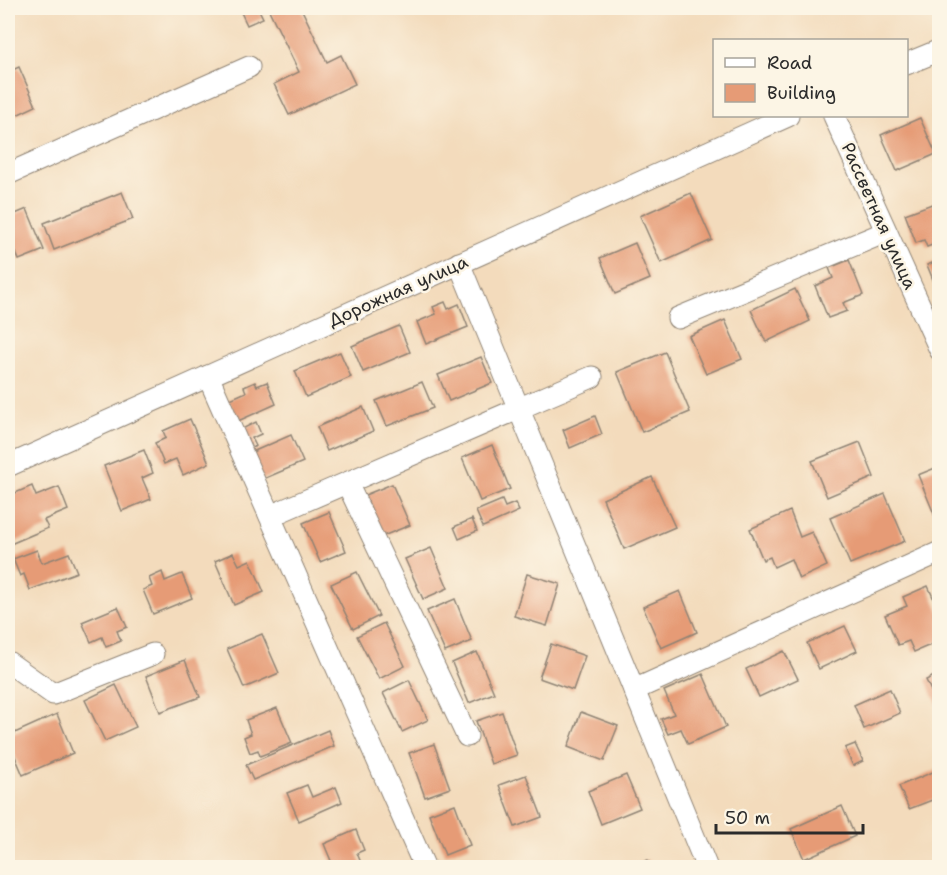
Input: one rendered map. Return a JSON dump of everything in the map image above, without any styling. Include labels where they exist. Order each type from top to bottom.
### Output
[{"type":"street","points":[[908,63],[939,50]]},
{"type":"street","points":[[8,174],[249,67]]},
{"type":"street","name":"Дорожная улица","points":[[8,466],[786,117]]},
{"type":"street","name":"Рассветная улица","points":[[834,117],[939,350]]},
{"type":"street","points":[[678,318],[886,232]]},
{"type":"street","points":[[459,263],[707,867]]},
{"type":"street","points":[[208,376],[423,867]]},
{"type":"street","points":[[270,516],[592,377]]},
{"type":"street","points":[[347,483],[467,736]]},
{"type":"street","points":[[634,690],[939,552]]},
{"type":"street","points":[[8,663],[53,694],[153,654]]},
{"type":"building","points":[[239,8],[258,8],[263,18],[247,25]]},
{"type":"building","points":[[268,8],[301,8],[327,62],[341,55],[355,84],[289,115],[274,84],[299,72]]},
{"type":"building","points":[[19,67],[36,106],[8,119],[8,72]]},
{"type":"building","points":[[920,118],[936,154],[897,171],[881,135]]},
{"type":"building","points":[[122,192],[133,219],[54,250],[44,223]]},
{"type":"building","points":[[691,193],[712,240],[661,263],[640,216]]},
{"type":"building","points":[[940,201],[940,242],[927,247],[924,240],[916,243],[905,214]]},
{"type":"building","points":[[27,209],[44,250],[19,260],[8,232],[8,217]]},
{"type":"building","points":[[635,243],[650,279],[615,294],[600,258]]},
{"type":"building","points":[[849,260],[863,295],[843,303],[847,311],[828,318],[815,286],[833,278],[829,268]]},
{"type":"building","points":[[940,260],[940,280],[934,282],[927,265]]},
{"type":"building","points":[[795,289],[810,321],[766,342],[751,310]]},
{"type":"building","points":[[445,302],[448,309],[459,304],[468,327],[426,344],[417,322],[436,314],[433,307]]},
{"type":"building","points":[[725,320],[742,359],[706,374],[689,336]]},
{"type":"building","points":[[399,326],[410,352],[363,372],[352,346]]},
{"type":"building","points":[[340,352],[351,377],[306,397],[295,371]]},
{"type":"building","points":[[665,352],[690,412],[642,432],[617,372]]},
{"type":"building","points":[[481,357],[492,383],[449,401],[438,375]]},
{"type":"building","points":[[255,382],[257,386],[267,382],[276,404],[238,421],[228,400],[246,392],[244,387]]},
{"type":"building","points":[[422,382],[433,408],[387,426],[376,401]]},
{"type":"building","points":[[363,407],[373,431],[327,451],[317,427]]},
{"type":"building","points":[[595,416],[602,434],[570,448],[563,430]]},
{"type":"building","points":[[190,419],[209,463],[183,475],[176,459],[164,464],[155,443],[166,438],[163,431]]},
{"type":"building","points":[[256,422],[261,434],[252,438],[256,446],[249,449],[240,430]]},
{"type":"building","points":[[291,435],[303,462],[261,480],[250,453]]},
{"type":"building","points":[[860,442],[874,477],[827,497],[812,461]]},
{"type":"building","points":[[492,445],[510,489],[480,501],[462,458]]},
{"type":"building","points":[[144,450],[153,473],[142,478],[151,499],[122,511],[104,466]]},
{"type":"building","points":[[940,466],[940,520],[937,521],[918,475]]},
{"type":"building","points":[[652,477],[675,527],[624,549],[603,499]]},
{"type":"building","points":[[392,484],[410,525],[383,536],[365,495]]},
{"type":"building","points":[[32,486],[36,496],[59,487],[68,510],[44,520],[48,528],[8,545],[8,496]]},
{"type":"building","points":[[885,494],[905,541],[850,564],[830,518]]},
{"type":"building","points":[[502,500],[505,507],[515,503],[519,511],[483,527],[476,511]]},
{"type":"building","points":[[790,511],[800,537],[812,532],[827,566],[799,579],[791,559],[774,567],[770,557],[763,560],[750,529]]},
{"type":"building","points":[[329,512],[346,551],[320,562],[303,523]]},
{"type":"building","points":[[472,519],[477,531],[459,539],[454,527]]},
{"type":"building","points":[[431,548],[448,588],[423,599],[405,559]]},
{"type":"building","points":[[37,550],[42,563],[69,553],[77,572],[30,590],[24,574],[20,576],[13,559]]},
{"type":"building","points":[[233,553],[239,565],[250,560],[264,592],[234,605],[215,561]]},
{"type":"building","points":[[162,572],[165,581],[182,574],[192,598],[153,614],[143,590],[152,586],[149,578]]},
{"type":"building","points":[[357,572],[379,616],[353,629],[331,584]]},
{"type":"building","points":[[527,574],[560,584],[547,626],[514,616]]},
{"type":"building","points":[[928,586],[940,613],[940,641],[914,652],[909,641],[898,645],[885,615],[907,606],[903,597]]},
{"type":"building","points":[[680,591],[697,632],[661,648],[643,607]]},
{"type":"building","points":[[455,599],[472,641],[445,652],[427,611]]},
{"type":"building","points":[[118,607],[127,627],[117,631],[121,641],[106,647],[102,637],[91,642],[82,622]]},
{"type":"building","points":[[384,623],[405,666],[379,679],[357,636]]},
{"type":"building","points":[[845,626],[857,651],[819,669],[807,643]]},
{"type":"building","points":[[262,634],[279,673],[244,688],[227,649]]},
{"type":"building","points":[[551,644],[585,656],[573,690],[539,678]]},
{"type":"building","points":[[784,651],[798,679],[759,697],[746,669]]},
{"type":"building","points":[[477,652],[494,693],[469,703],[452,663]]},
{"type":"building","points":[[185,660],[200,697],[160,712],[146,676]]},
{"type":"building","points":[[940,673],[940,710],[926,680]]},
{"type":"building","points":[[703,674],[726,727],[688,744],[681,729],[668,734],[661,719],[674,714],[664,691]]},
{"type":"building","points":[[409,680],[428,720],[402,732],[383,693]]},
{"type":"building","points":[[116,685],[136,727],[105,741],[85,700]]},
{"type":"building","points":[[890,689],[900,713],[864,729],[854,705]]},
{"type":"building","points":[[277,708],[292,743],[260,756],[258,750],[250,753],[244,737],[251,734],[246,720]]},
{"type":"building","points":[[502,712],[517,755],[491,764],[476,721]]},
{"type":"building","points":[[581,712],[618,726],[604,761],[568,747]]},
{"type":"building","points":[[57,714],[73,753],[23,775],[8,736]]},
{"type":"building","points":[[328,730],[334,746],[253,780],[246,765]]},
{"type":"building","points":[[434,744],[450,788],[425,797],[409,753]]},
{"type":"building","points":[[855,744],[863,761],[853,766],[845,748]]},
{"type":"building","points":[[940,769],[940,797],[909,809],[899,786]]},
{"type":"building","points":[[526,775],[542,817],[515,827],[499,785]]},
{"type":"building","points":[[626,775],[640,808],[601,824],[588,791]]},
{"type":"building","points":[[307,785],[312,797],[336,787],[342,802],[299,821],[287,793]]},
{"type":"building","points":[[455,804],[470,845],[445,855],[429,814]]},
{"type":"building","points":[[842,806],[855,836],[804,859],[791,829]]},
{"type":"building","points":[[356,830],[364,850],[357,853],[363,868],[334,868],[324,844]]},
{"type":"building","points":[[648,860],[651,867],[630,867]]}]
